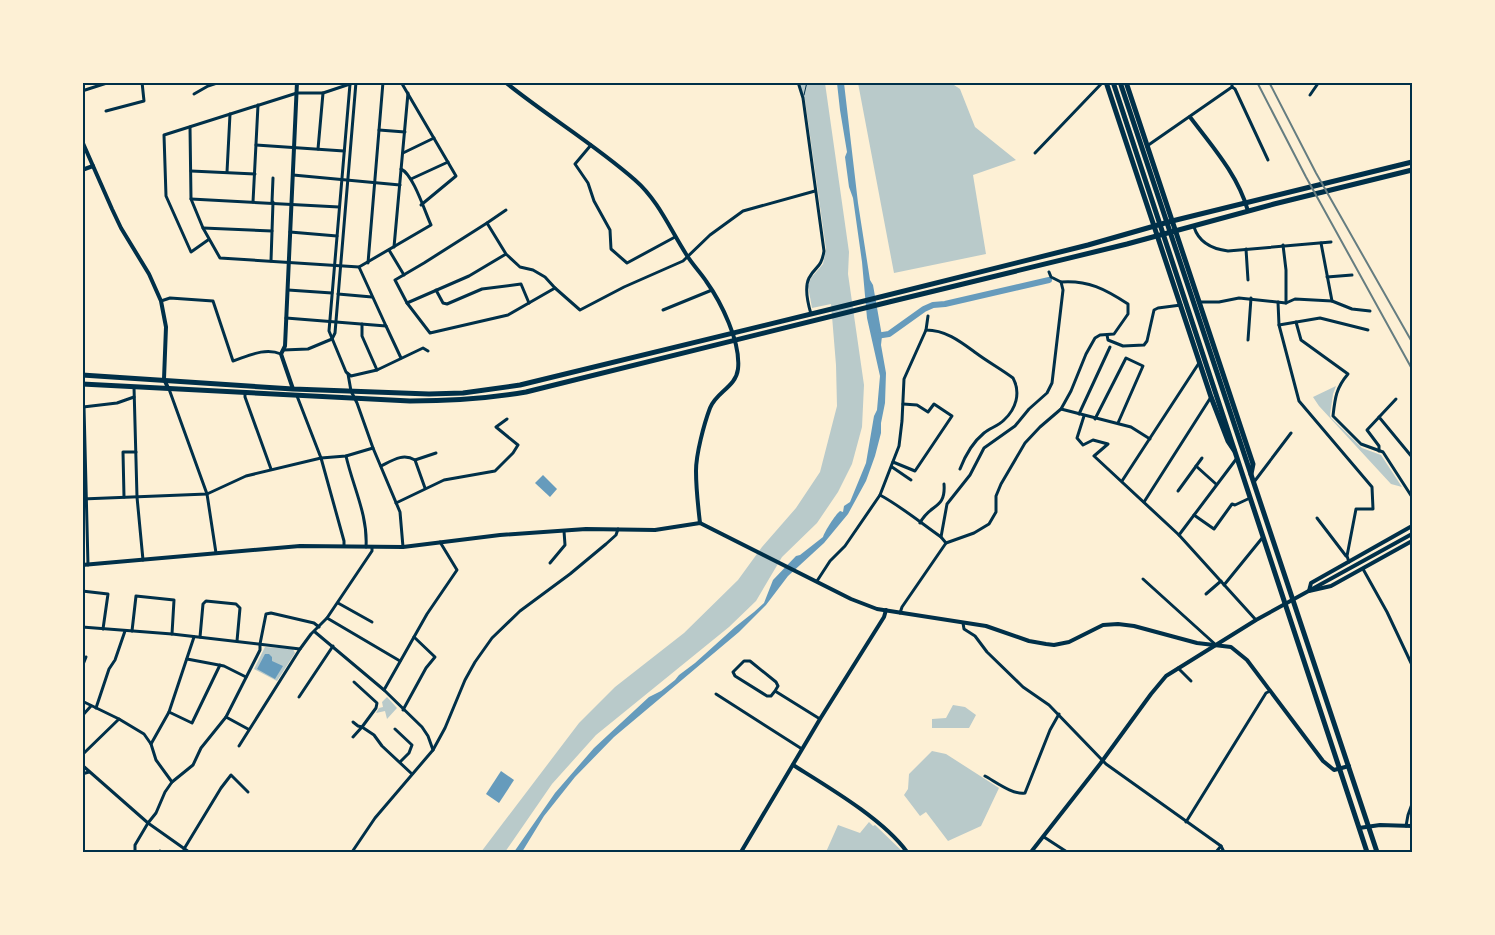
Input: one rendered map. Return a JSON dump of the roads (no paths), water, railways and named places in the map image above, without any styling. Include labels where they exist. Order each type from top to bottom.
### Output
[{"type":"highway","points":[[1104,82],[1158,236],[1211,397],[1228,442],[1237,456]]},
{"type":"highway","points":[[1114,82],[1132,129],[1198,327],[1254,482],[1377,852]]},
{"type":"highway","points":[[1120,82],[1132,129]]},
{"type":"highway","points":[[1126,82],[1246,443],[1252,464],[1251,475]]},
{"type":"highway","points":[[82,375],[293,389],[429,394],[490,390],[528,383],[733,334],[1088,245],[1172,221],[1412,162]]},
{"type":"highway","points":[[82,384],[410,401],[458,401],[491,398],[526,392],[1158,236],[1248,211],[1412,170]]},
{"type":"highway","points":[[1198,327],[1250,498],[1367,852]]},
{"type":"street","points":[[82,91],[110,82]]},
{"type":"street","points":[[106,111],[144,101],[142,82]]},
{"type":"street","points":[[194,94],[220,82]]},
{"type":"street","points":[[297,82],[285,346],[282,352],[293,389],[321,458],[344,546]]},
{"type":"street","points":[[162,300],[170,298],[213,301],[233,361],[260,352],[308,349],[332,339],[335,333],[356,82],[323,93],[297,93],[164,135],[166,196],[191,252],[208,240]]},
{"type":"street","points":[[368,263],[383,82]]},
{"type":"street","points":[[401,82],[456,176],[421,205]]},
{"type":"street","points":[[505,82],[591,145],[642,187],[662,213],[675,237],[712,290],[733,334],[738,370],[731,385],[719,394],[710,408],[697,458],[696,470],[700,523]]},
{"type":"street","points":[[798,82],[803,98],[824,251],[820,266],[808,279],[806,286],[812,314]]},
{"type":"street","points":[[1035,153],[1104,82]]},
{"type":"street","points":[[1310,95],[1319,82]]},
{"type":"street","points":[[350,84],[329,331],[348,374],[351,391],[358,403],[373,448],[396,503],[401,518],[402,547]]},
{"type":"street","points":[[1148,146],[1232,85],[1268,160]]},
{"type":"street","points":[[318,149],[323,93]]},
{"type":"street","points":[[394,247],[408,94]]},
{"type":"street","points":[[253,202],[258,105]]},
{"type":"street","points":[[226,172],[230,114]]},
{"type":"street","points":[[1190,117],[1238,184],[1248,211]]},
{"type":"street","points":[[190,127],[191,199],[208,240],[220,258],[359,268],[431,225],[411,180],[406,171],[401,169]]},
{"type":"street","points":[[380,130],[404,132]]},
{"type":"street","points":[[403,153],[434,138]]},
{"type":"street","points":[[82,141],[121,228],[149,274],[162,300],[166,327],[164,380],[207,494],[216,553]]},
{"type":"street","points":[[256,145],[344,151]]},
{"type":"street","points":[[591,145],[575,164],[588,182],[594,201],[610,230],[611,249],[627,263],[675,237]]},
{"type":"street","points":[[411,180],[448,162]]},
{"type":"street","points":[[82,170],[93,166]]},
{"type":"street","points":[[191,171],[255,174]]},
{"type":"street","points":[[293,175],[400,185]]},
{"type":"street","points":[[270,261],[273,178]]},
{"type":"street","points":[[487,223],[506,254],[520,267],[533,270],[545,277],[580,310],[624,287],[677,264],[688,257],[710,235],[743,211],[815,191]]},
{"type":"street","points":[[191,199],[340,207]]},
{"type":"street","points":[[506,210],[451,247],[394,280],[406,303],[430,333],[508,315],[555,288]]},
{"type":"street","points":[[1194,226],[1197,236],[1210,247],[1228,250],[1331,242]]},
{"type":"street","points":[[203,228],[272,231]]},
{"type":"street","points":[[290,232],[337,236]]},
{"type":"street","points":[[1321,244],[1332,301]]},
{"type":"street","points":[[1283,245],[1286,270],[1286,303]]},
{"type":"street","points":[[1246,249],[1248,280]]},
{"type":"street","points":[[389,250],[404,275]]},
{"type":"street","points":[[406,303],[469,276],[506,254]]},
{"type":"street","points":[[359,268],[401,358]]},
{"type":"street","points":[[900,613],[902,607],[946,542],[974,533],[988,524],[996,512],[996,496],[1001,484],[1025,444],[1040,427],[1061,409],[1094,338],[1100,335],[1114,334],[1128,314],[1128,304],[1100,287],[1070,281],[1061,282],[1051,277],[1049,272]]},
{"type":"street","points":[[1327,278],[1352,275]]},
{"type":"street","points":[[942,537],[947,504],[970,475],[984,448],[1016,426],[1029,409],[1047,393],[1052,383],[1062,309],[1063,290],[1061,282]]},
{"type":"street","points":[[436,290],[443,304],[447,304],[482,289],[521,284],[529,303]]},
{"type":"street","points":[[288,290],[332,294]]},
{"type":"street","points":[[663,310],[712,290]]},
{"type":"street","points":[[338,294],[372,297]]},
{"type":"street","points":[[1200,302],[1251,298],[1286,303],[1295,299],[1332,301],[1352,309],[1370,310]]},
{"type":"street","points":[[1248,340],[1251,298]]},
{"type":"street","points":[[1278,302],[1279,325],[1299,401],[1372,487],[1373,509],[1356,509],[1347,556]]},
{"type":"street","points":[[1107,335],[1108,340],[1123,346],[1144,345],[1147,341],[1154,310],[1181,305]]},
{"type":"street","points":[[817,582],[830,561],[845,546],[880,495],[892,467],[898,446],[904,379],[926,330],[928,316]]},
{"type":"street","points":[[286,318],[386,326]]},
{"type":"street","points":[[1279,325],[1320,318],[1368,330]]},
{"type":"street","points":[[1296,322],[1301,340],[1348,374],[1340,383],[1333,416],[1361,444],[1383,452],[1412,497]]},
{"type":"street","points":[[362,324],[362,336],[377,370]]},
{"type":"street","points":[[926,330],[946,334],[965,344],[1013,378],[1018,386],[1017,401],[1004,420],[985,432],[974,444],[960,469]]},
{"type":"street","points":[[1079,414],[1110,347]]},
{"type":"street","points":[[348,374],[351,376],[377,370],[423,348],[428,351]]},
{"type":"street","points":[[1095,419],[1126,358],[1143,366],[1118,423]]},
{"type":"street","points":[[1122,481],[1199,362]]},
{"type":"street","points":[[134,387],[137,497],[143,560]]},
{"type":"street","points":[[245,393],[271,469]]},
{"type":"street","points":[[88,565],[83,407],[117,403],[134,397]]},
{"type":"street","points":[[1144,502],[1211,397]]},
{"type":"street","points":[[1379,451],[1379,446],[1367,430],[1396,399]]},
{"type":"street","points":[[893,462],[915,471],[952,416],[934,404],[928,412],[917,405],[903,404]]},
{"type":"street","points":[[1061,409],[1131,427],[1150,439]]},
{"type":"street","points":[[1084,416],[1077,438],[1083,445],[1093,440],[1108,444],[1094,456],[1179,535],[1256,620]]},
{"type":"street","points":[[1379,417],[1412,457]]},
{"type":"street","points":[[396,503],[425,488],[454,477],[486,474],[495,471],[513,453],[518,444],[496,427],[507,419]]},
{"type":"street","points":[[1254,482],[1291,433]]},
{"type":"street","points":[[85,499],[207,494],[246,476],[271,469],[321,458],[346,456],[373,448]]},
{"type":"street","points":[[124,497],[123,452],[136,452]]},
{"type":"street","points":[[415,460],[436,453]]},
{"type":"street","points":[[346,456],[365,521],[367,532],[366,547]]},
{"type":"street","points":[[381,466],[401,456],[410,457],[415,460],[425,488]]},
{"type":"street","points":[[1179,535],[1237,456]]},
{"type":"street","points":[[1178,490],[1202,458]]},
{"type":"street","points":[[1196,466],[1216,484]]},
{"type":"street","points":[[892,467],[911,480]]},
{"type":"street","points":[[920,523],[928,510],[941,502],[944,494],[944,484]]},
{"type":"street","points":[[880,495],[900,506],[946,542]]},
{"type":"street","points":[[1194,515],[1214,529],[1232,504],[1236,505],[1250,498]]},
{"type":"street","points":[[1317,518],[1347,556],[1349,562]]},
{"type":"street","points":[[82,565],[300,546],[402,547],[586,529],[655,530],[700,523],[864,604],[886,610],[986,626],[1029,641],[1054,645],[1069,642],[1097,627],[1118,624],[1134,626],[1197,643],[1231,647],[1243,656],[1323,762],[1334,770],[1349,766]]},
{"type":"street","points":[[1309,591],[1311,583],[1412,526]]},
{"type":"street","points":[[352,852],[375,818],[433,750],[466,680],[479,656],[492,638],[520,611],[570,574],[606,544],[616,535],[618,529]]},
{"type":"street","points":[[550,563],[566,546],[564,531]]},
{"type":"street","points":[[1031,852],[1166,676],[1256,620],[1412,534]]},
{"type":"street","points":[[1224,584],[1263,537]]},
{"type":"street","points":[[1309,591],[1331,586],[1412,541]]},
{"type":"street","points":[[384,690],[414,636],[457,570],[440,542]]},
{"type":"street","points":[[239,746],[248,728],[252,726],[300,649],[338,603],[372,551],[372,548]]},
{"type":"street","points":[[1363,569],[1387,612],[1412,665]]},
{"type":"street","points":[[1143,579],[1216,645]]},
{"type":"street","points":[[1206,594],[1221,581]]},
{"type":"street","points":[[82,590],[108,594],[103,629]]},
{"type":"street","points":[[132,631],[136,596],[174,600],[172,634]]},
{"type":"street","points":[[200,637],[203,604],[206,601],[236,604],[240,608],[237,641]]},
{"type":"street","points":[[338,603],[372,622]]},
{"type":"street","points":[[741,852],[820,719],[884,618],[886,610]]},
{"type":"street","points":[[135,852],[135,845],[156,813],[165,792],[172,782],[193,765],[201,748],[226,717],[260,650],[266,614],[271,612],[314,623],[319,627]]},
{"type":"street","points":[[327,618],[400,661]]},
{"type":"street","points":[[963,623],[964,629],[975,636],[998,664],[1023,687],[1059,714],[1103,760],[1221,846],[1224,852]]},
{"type":"street","points":[[82,627],[172,634],[300,649]]},
{"type":"street","points":[[96,708],[109,669],[115,660],[125,631]]},
{"type":"street","points":[[315,632],[384,690],[402,710],[422,727],[428,736],[433,750]]},
{"type":"street","points":[[402,710],[426,668],[435,657],[414,636]]},
{"type":"street","points":[[151,744],[169,712],[194,637]]},
{"type":"street","points":[[298,698],[333,646]]},
{"type":"street","points":[[82,667],[86,657]]},
{"type":"street","points":[[187,659],[220,665],[246,678]]},
{"type":"street","points":[[744,661],[750,661],[776,682],[778,686],[775,691],[771,696],[767,696],[735,676],[733,672],[744,661]]},
{"type":"street","points":[[169,712],[192,724],[220,665]]},
{"type":"street","points":[[1178,668],[1191,681]]},
{"type":"street","points":[[353,736],[376,708],[377,703],[354,682]]},
{"type":"street","points":[[775,691],[820,719]]},
{"type":"street","points":[[1186,822],[1266,693],[1270,691]]},
{"type":"street","points":[[716,694],[802,749]]},
{"type":"street","points":[[82,701],[144,734],[151,744],[156,760],[172,782]]},
{"type":"street","points":[[82,716],[91,706]]},
{"type":"street","points":[[985,776],[1014,791],[1022,794],[1025,793],[1050,730],[1059,714]]},
{"type":"street","points":[[226,717],[248,728]]},
{"type":"street","points":[[82,755],[119,719]]},
{"type":"street","points":[[353,722],[374,736],[412,774]]},
{"type":"street","points":[[395,729],[412,745],[409,753],[400,762]]},
{"type":"street","points":[[82,765],[148,823],[189,852]]},
{"type":"street","points":[[793,765],[855,806],[892,835],[907,852]]},
{"type":"street","points":[[82,774],[89,772]]},
{"type":"street","points":[[184,849],[231,775],[248,792]]},
{"type":"street","points":[[1406,826],[1412,804]]},
{"type":"street","points":[[1359,828],[1368,826],[1412,826]]},
{"type":"street","points":[[1044,837],[1067,852]]},
{"type":"street","points":[[1216,852],[1221,846]]},
{"type":"lane","points":[[803,98],[807,82]]},
{"type":"water","points":[[837,83],[844,83],[858,203],[870,280],[873,285],[882,336],[881,345],[886,373],[881,433],[866,481],[848,514],[824,543],[788,576],[766,605],[739,632],[614,737],[575,777],[544,816],[522,852],[514,852],[555,793],[594,748],[649,697],[661,691],[675,680],[764,603],[773,580],[796,556],[823,537],[836,516],[840,511],[843,512],[844,506],[850,502],[866,463],[874,416],[877,410],[880,376],[867,318],[862,262],[853,198],[849,187],[845,157],[847,152]]},
{"type":"water","points":[[543,475],[557,489],[550,497],[535,483]]},
{"type":"water","points":[[265,654],[269,654],[272,657],[272,661],[283,666],[275,679],[257,669]]},
{"type":"water","points":[[501,771],[514,780],[499,803],[486,794]]},
{"type":"waterway","points":[[876,336],[889,334],[924,309],[933,305],[945,304],[1049,280]]},
{"type":"railway","points":[[1257,82],[1306,177],[1412,369]]},
{"type":"railway","points":[[1269,82],[1316,173],[1412,342]]}]
